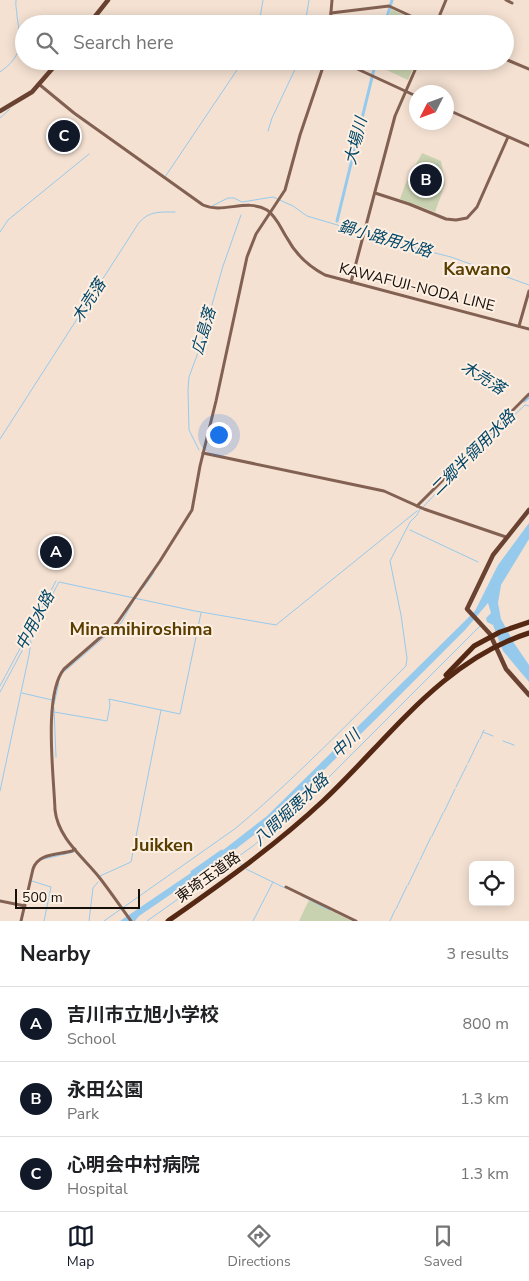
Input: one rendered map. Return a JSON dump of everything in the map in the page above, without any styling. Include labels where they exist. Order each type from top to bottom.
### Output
[{"type":"highway","name":"東埼玉道路","points":[[168,921],[245,866],[292,828],[335,789],[467,653],[493,636],[526,622]]},
{"type":"highway","name":"東埼玉道路","points":[[414,708],[454,672],[484,652],[528,633]]},
{"type":"main road","points":[[96,15],[108,0]]},
{"type":"main road","points":[[332,0],[331,13],[390,7],[408,15]]},
{"type":"main road","points":[[440,15],[446,0]]},
{"type":"main road","points":[[506,0],[512,3]]},
{"type":"main road","points":[[514,63],[529,69]]},
{"type":"main road","points":[[0,111],[30,94],[52,70]]},
{"type":"main road","points":[[131,921],[100,878],[62,832],[56,814],[52,712],[58,678],[66,667],[117,623],[160,561],[192,510],[247,257],[252,242],[286,186],[300,135],[322,70]]},
{"type":"main road","points":[[359,70],[409,92]]},
{"type":"main road","points":[[351,282],[395,116],[415,70]]},
{"type":"main road","points":[[40,85],[80,117],[203,205],[216,209],[251,205],[262,208],[270,213]]},
{"type":"main road","points":[[454,113],[529,146]]},
{"type":"main road","points":[[375,193],[419,207],[446,219],[463,219],[477,208],[508,137]]},
{"type":"main road","name":"KAWAFUJI-NODA LINE","points":[[270,213],[305,262],[329,276],[529,329]]},
{"type":"main road","points":[[519,326],[529,291]]},
{"type":"main road","points":[[420,507],[529,394]]},
{"type":"main road","points":[[203,453],[384,491],[420,507],[506,538]]},
{"type":"main road","points":[[529,510],[491,559],[467,607],[468,612],[493,636],[506,669],[529,695]]},
{"type":"main road","points":[[21,921],[34,867],[38,860],[75,849]]},
{"type":"main road","points":[[286,887],[356,921]]},
{"type":"main road","points":[[0,901],[25,906]]},
{"type":"green space","points":[[391,9],[404,15],[390,15]]},
{"type":"green space","points":[[386,70],[412,70],[408,80]]},
{"type":"green space","points":[[422,153],[441,161],[445,184],[435,212],[400,199],[405,185]]},
{"type":"green space","points":[[309,900],[352,921],[299,921]]},
{"type":"water","points":[[529,523],[529,539],[501,585],[498,603],[501,619],[529,665],[529,682],[503,651],[493,625],[487,622],[486,618],[491,613],[488,603],[465,630],[271,822],[224,858],[139,916],[135,921],[120,921],[213,858],[267,816],[475,611],[498,565]]},
{"type":"waterway","points":[[16,0],[17,15]]},
{"type":"waterway","points":[[260,15],[263,0]]},
{"type":"waterway","name":"鍋小路用水路","points":[[306,15],[309,0]]},
{"type":"waterway","name":"大場川","points":[[388,15],[392,0]]},
{"type":"waterway","points":[[0,72],[15,57]]},
{"type":"waterway","points":[[165,177],[237,70]]},
{"type":"waterway","name":"鍋小路用水路","points":[[268,131],[272,118],[295,70]]},
{"type":"waterway","name":"大場川","points":[[337,221],[374,70]]},
{"type":"waterway","points":[[0,118],[10,109]]},
{"type":"waterway","points":[[0,232],[8,220],[89,154]]},
{"type":"waterway","points":[[438,163],[436,167],[441,177],[440,183]]},
{"type":"waterway","name":"鍋小路用水路","points":[[212,206],[228,198],[234,198],[242,202],[273,197],[293,206],[307,216],[451,257],[529,285]]},
{"type":"waterway","name":"木売落","points":[[0,439],[138,224],[150,214],[175,212]]},
{"type":"waterway","name":"広島落","points":[[199,450],[189,430],[189,377],[200,347],[223,266],[241,215]]},
{"type":"waterway","name":"二郷半領用水路","points":[[524,401],[529,397]]},
{"type":"waterway","name":"二郷半領用水路","points":[[423,507],[477,450],[525,405],[529,406]]},
{"type":"waterway","name":"二郷半領用水路","points":[[104,921],[236,828],[301,769],[406,666],[407,658],[401,615],[390,561],[410,522],[420,509]]},
{"type":"waterway","points":[[0,692],[59,582],[195,611],[276,625],[417,511]]},
{"type":"waterway","points":[[410,530],[478,562]]},
{"type":"waterway","points":[[143,588],[154,573]]},
{"type":"waterway","name":"中用水路","points":[[0,686],[56,581]]},
{"type":"waterway","points":[[65,671],[121,623],[133,602]]},
{"type":"waterway","points":[[54,712],[107,721],[110,705],[109,699],[180,714],[201,613]]},
{"type":"waterway","name":"八間堀悪水路","points":[[147,921],[253,846],[291,813],[480,626]]},
{"type":"waterway","points":[[0,791],[29,655],[30,640]]},
{"type":"waterway","points":[[54,704],[59,683]]},
{"type":"waterway","points":[[22,693],[52,700]]},
{"type":"waterway","points":[[54,708],[56,757]]},
{"type":"waterway","points":[[100,876],[131,862],[161,710]]},
{"type":"waterway","points":[[480,739],[484,730]]},
{"type":"waterway","points":[[483,732],[493,736]]},
{"type":"waterway","points":[[468,763],[479,740]]},
{"type":"waterway","points":[[503,741],[514,745]]},
{"type":"waterway","points":[[456,787],[467,765]]},
{"type":"waterway","points":[[444,812],[455,789]]},
{"type":"waterway","points":[[432,836],[443,813]]},
{"type":"waterway","points":[[420,860],[431,837]]},
{"type":"waterway","name":"中川","points":[[192,872],[222,851]]},
{"type":"waterway","points":[[44,859],[74,852]]},
{"type":"waterway","points":[[236,858],[242,866]]},
{"type":"waterway","points":[[408,885],[419,862]]},
{"type":"waterway","points":[[246,869],[285,888]]},
{"type":"waterway","points":[[32,881],[51,887],[44,921]]},
{"type":"waterway","points":[[89,921],[93,888],[98,882]]},
{"type":"waterway","points":[[253,921],[273,882]]},
{"type":"waterway","points":[[396,909],[407,886]]},
{"type":"waterway","points":[[302,896],[329,910]]},
{"type":"waterway","points":[[390,921],[395,910]]},
{"type":"place","name":"心明会中村病院","points":[[64,136]]},
{"type":"place","name":"永田公園","points":[[426,180]]},
{"type":"place","name":"吉川市立旭小学校","points":[[56,552]]},
{"type":"district","name":"Kawano","points":[[477,269]]},
{"type":"district","name":"Minamihiroshima","points":[[141,629]]},
{"type":"district","name":"Juikken","points":[[163,845]]}]
